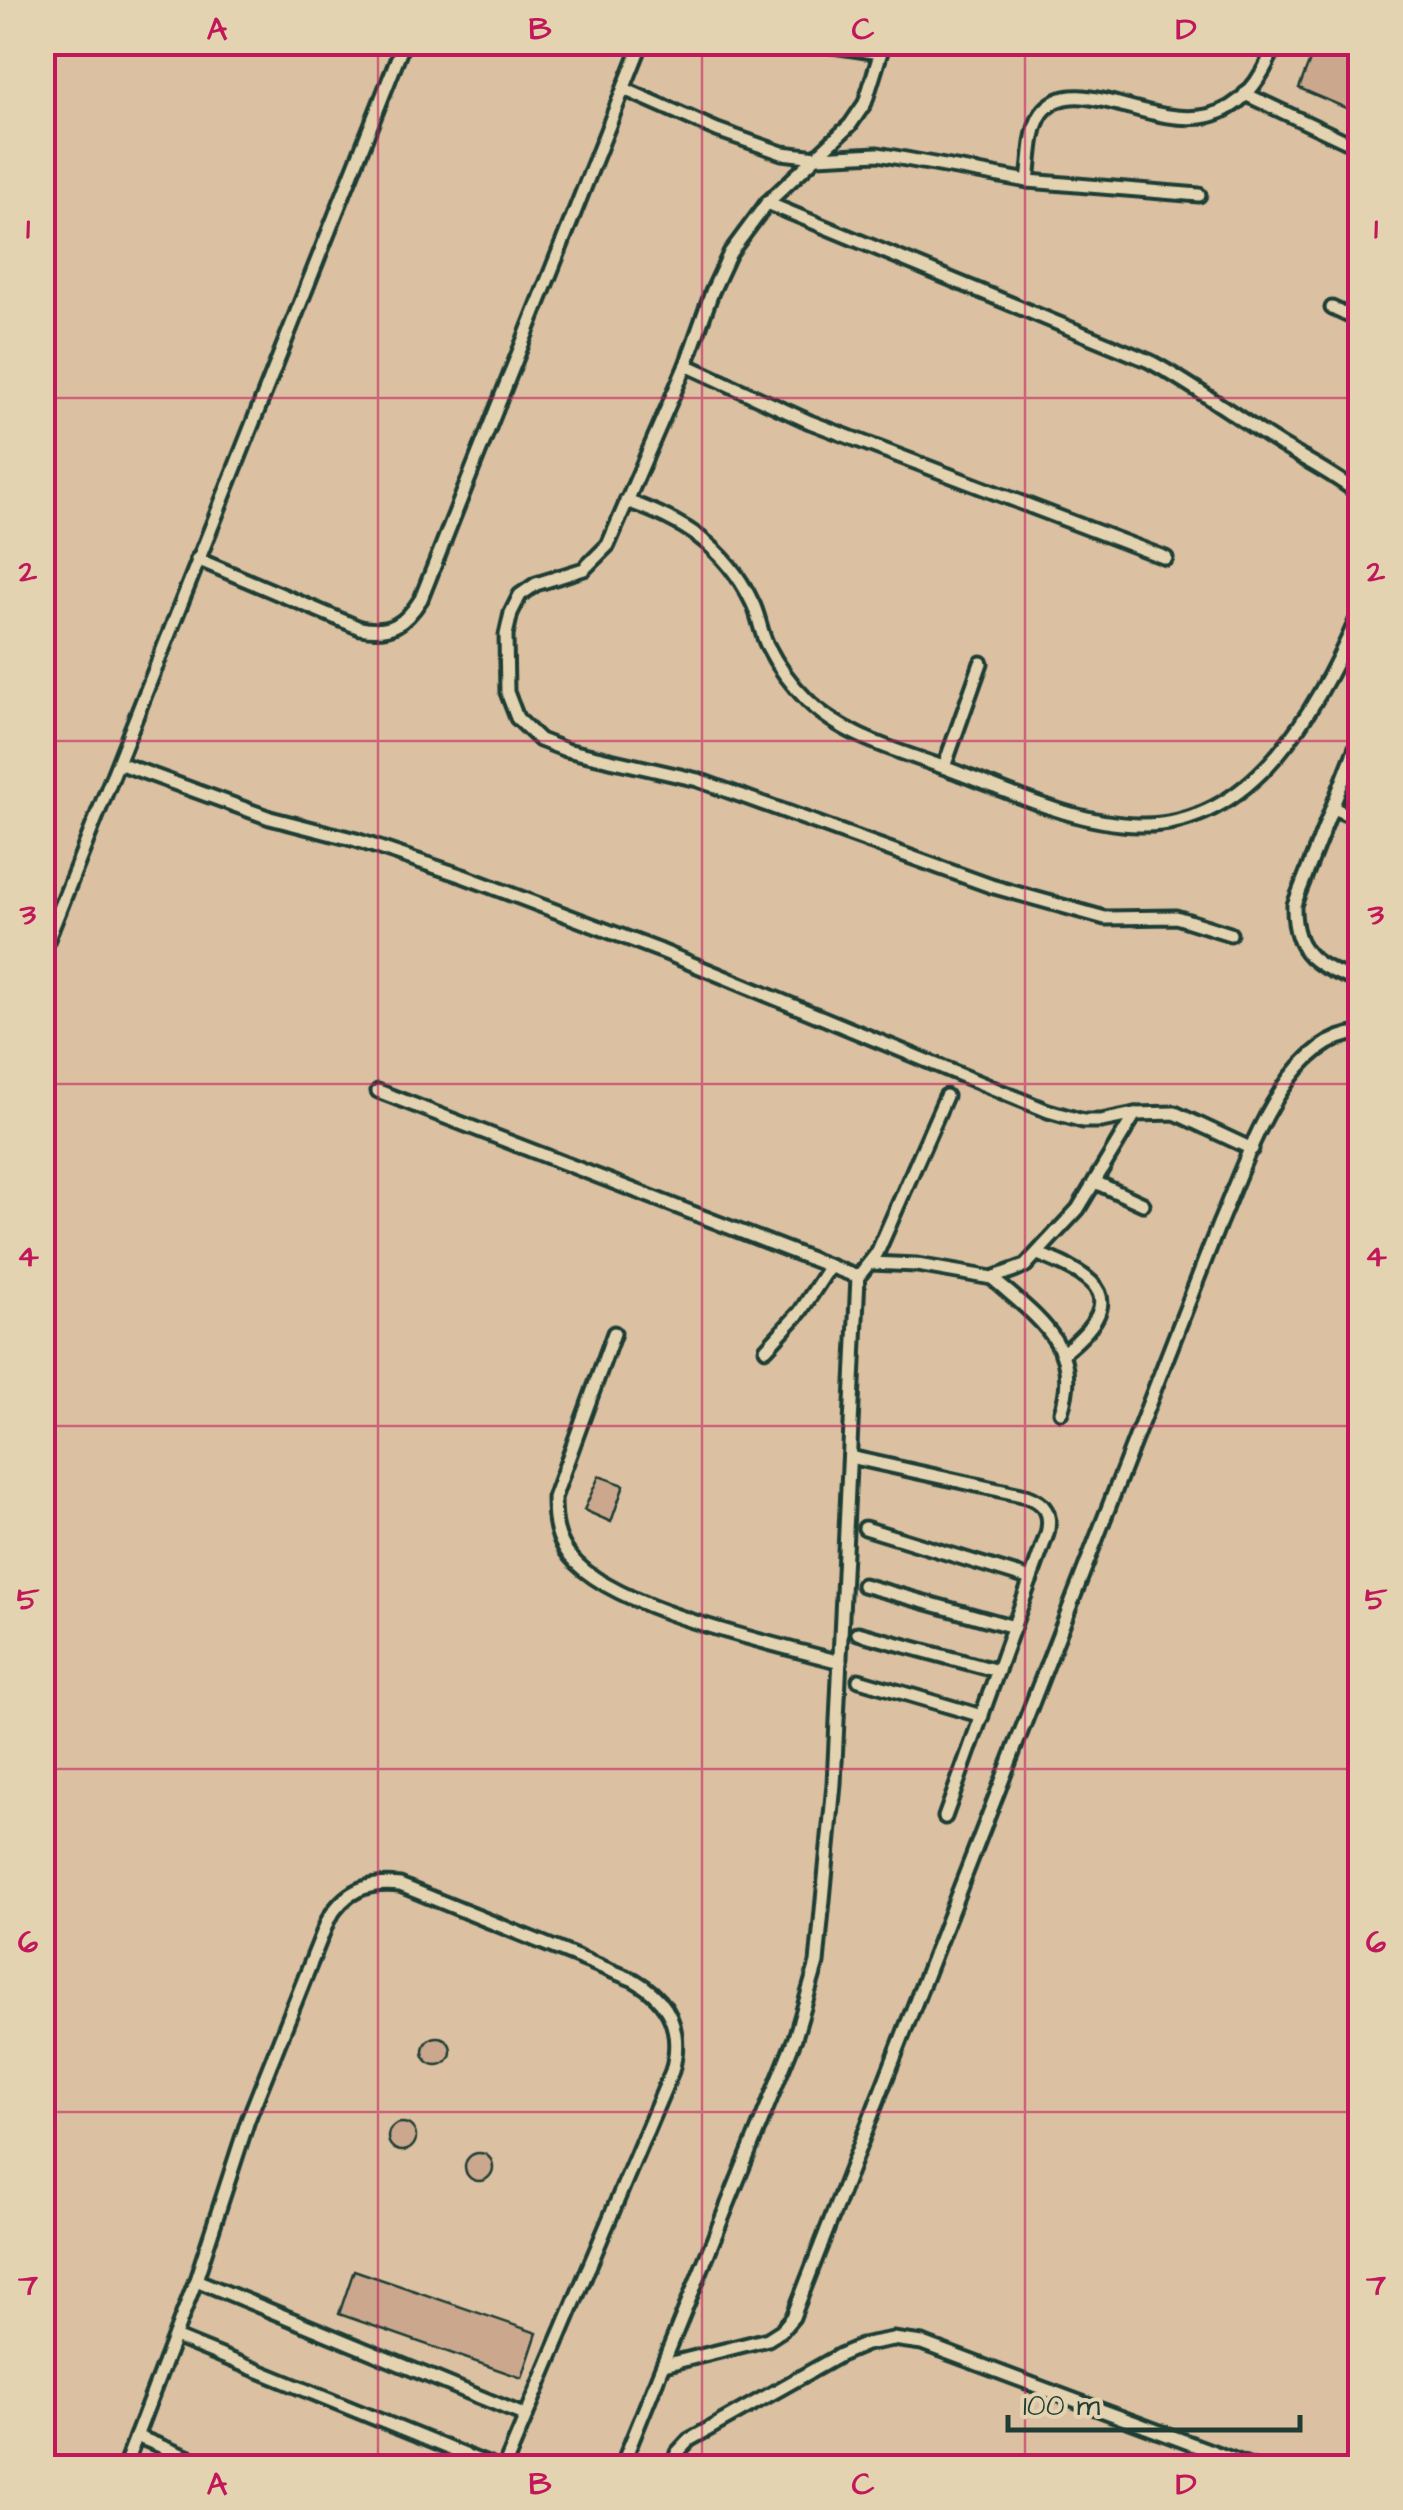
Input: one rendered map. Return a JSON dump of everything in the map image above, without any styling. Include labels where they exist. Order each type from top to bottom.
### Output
[{"type":"lane","points":[[42,954],[404,42]]},
{"type":"lane","points":[[196,560],[360,628],[380,632],[399,626],[410,616],[421,599],[642,42]]},
{"type":"lane","points":[[806,42],[882,48],[864,104],[850,125],[766,203],[720,271],[686,366],[614,534],[599,557],[584,569],[536,584],[520,595],[506,635],[507,692],[516,718],[540,740],[566,750],[698,780],[924,864],[1052,904],[1105,918],[1190,919],[1230,934]]},
{"type":"lane","points":[[1028,181],[1034,133],[1042,112],[1057,102],[1076,97],[1096,98],[1175,118],[1214,116],[1245,94],[1269,62],[1276,42]]},
{"type":"lane","points":[[624,89],[749,143],[782,153],[817,157],[894,156],[1028,181],[1199,195]]},
{"type":"lane","points":[[1245,94],[1360,148]]},
{"type":"lane","points":[[766,203],[1149,361],[1186,380],[1282,446],[1338,476],[1360,495]]},
{"type":"lane","points":[[1332,308],[1360,320]]},
{"type":"lane","points":[[686,366],[810,422],[1166,558]]},
{"type":"lane","points":[[626,501],[666,514],[702,536],[732,567],[753,603],[766,643],[785,676],[809,703],[839,725],[1067,812],[1139,825],[1184,821],[1227,802],[1262,773],[1306,716],[1342,655],[1360,612]]},
{"type":"lane","points":[[944,766],[981,662]]},
{"type":"lane","points":[[1360,737],[1294,905],[1294,926],[1301,946],[1315,962],[1360,982]]},
{"type":"lane","points":[[119,763],[270,818],[356,840],[463,876],[660,951],[1048,1110],[1083,1121],[1176,1113],[1252,1149]]},
{"type":"lane","points":[[1332,808],[1360,820]]},
{"type":"lane","points":[[664,2366],[768,2339],[793,2317],[1252,1149],[1284,1086],[1309,1054],[1331,1041],[1360,1033]]},
{"type":"lane","points":[[378,1090],[858,1277]]},
{"type":"lane","points":[[621,2468],[796,2038],[812,1988],[821,1937],[840,1662],[858,1277],[870,1263],[946,1096]]},
{"type":"lane","points":[[870,1263],[917,1265],[992,1278],[1026,1266],[1078,1210],[1135,1114]]},
{"type":"lane","points":[[1095,1182],[1143,1204]]},
{"type":"lane","points":[[1038,1254],[1081,1271],[1097,1286],[1100,1295],[1091,1322],[1063,1353]]},
{"type":"lane","points":[[766,1349],[800,1312],[830,1266]]},
{"type":"lane","points":[[992,1278],[1040,1320],[1063,1353],[1068,1393],[1061,1412]]},
{"type":"lane","points":[[614,1333],[554,1498],[554,1520],[560,1540],[572,1558],[588,1572],[660,1610],[840,1662]]},
{"type":"lane","points":[[850,1457],[1036,1499],[1049,1514],[1050,1523],[1031,1579],[945,1817]]},
{"type":"lane","points":[[866,1528],[1031,1579]]},
{"type":"lane","points":[[863,1585],[1014,1627]]},
{"type":"lane","points":[[858,1633],[998,1671]]},
{"type":"lane","points":[[859,1680],[982,1716]]},
{"type":"lane","points":[[124,2468],[136,2436],[174,2337],[196,2280],[248,2120],[328,1920],[350,1893],[365,1886],[400,1885],[634,1980],[653,1991],[667,2008],[676,2028],[677,2050],[672,2071],[526,2416],[500,2468],[174,2337]]},
{"type":"lane","points":[[196,2280],[526,2416]]},
{"type":"lane","points":[[674,2468],[677,2453],[689,2440],[840,2355],[866,2344],[893,2339],[948,2350],[1256,2468]]},
{"type":"lane","points":[[136,2436],[214,2468]]},
{"type":"shaded area","points":[[43,43],[1360,43],[1360,2467],[43,2467]]},
{"type":"building","points":[[1317,42],[1360,42],[1360,114],[1299,88]]},
{"type":"building","points":[[599,1476],[624,1485],[611,1522],[584,1510]]},
{"type":"building","points":[[437,2037],[447,2041],[451,2051],[447,2061],[437,2065],[427,2061],[423,2051],[427,2041]]},
{"type":"building","points":[[402,2123],[412,2127],[416,2137],[412,2147],[402,2151],[392,2147],[388,2137],[392,2127]]},
{"type":"building","points":[[479,2153],[489,2157],[493,2167],[489,2177],[479,2181],[469,2177],[465,2167],[469,2157]]},
{"type":"building","points":[[354,2270],[537,2333],[522,2378],[339,2314]]}]
